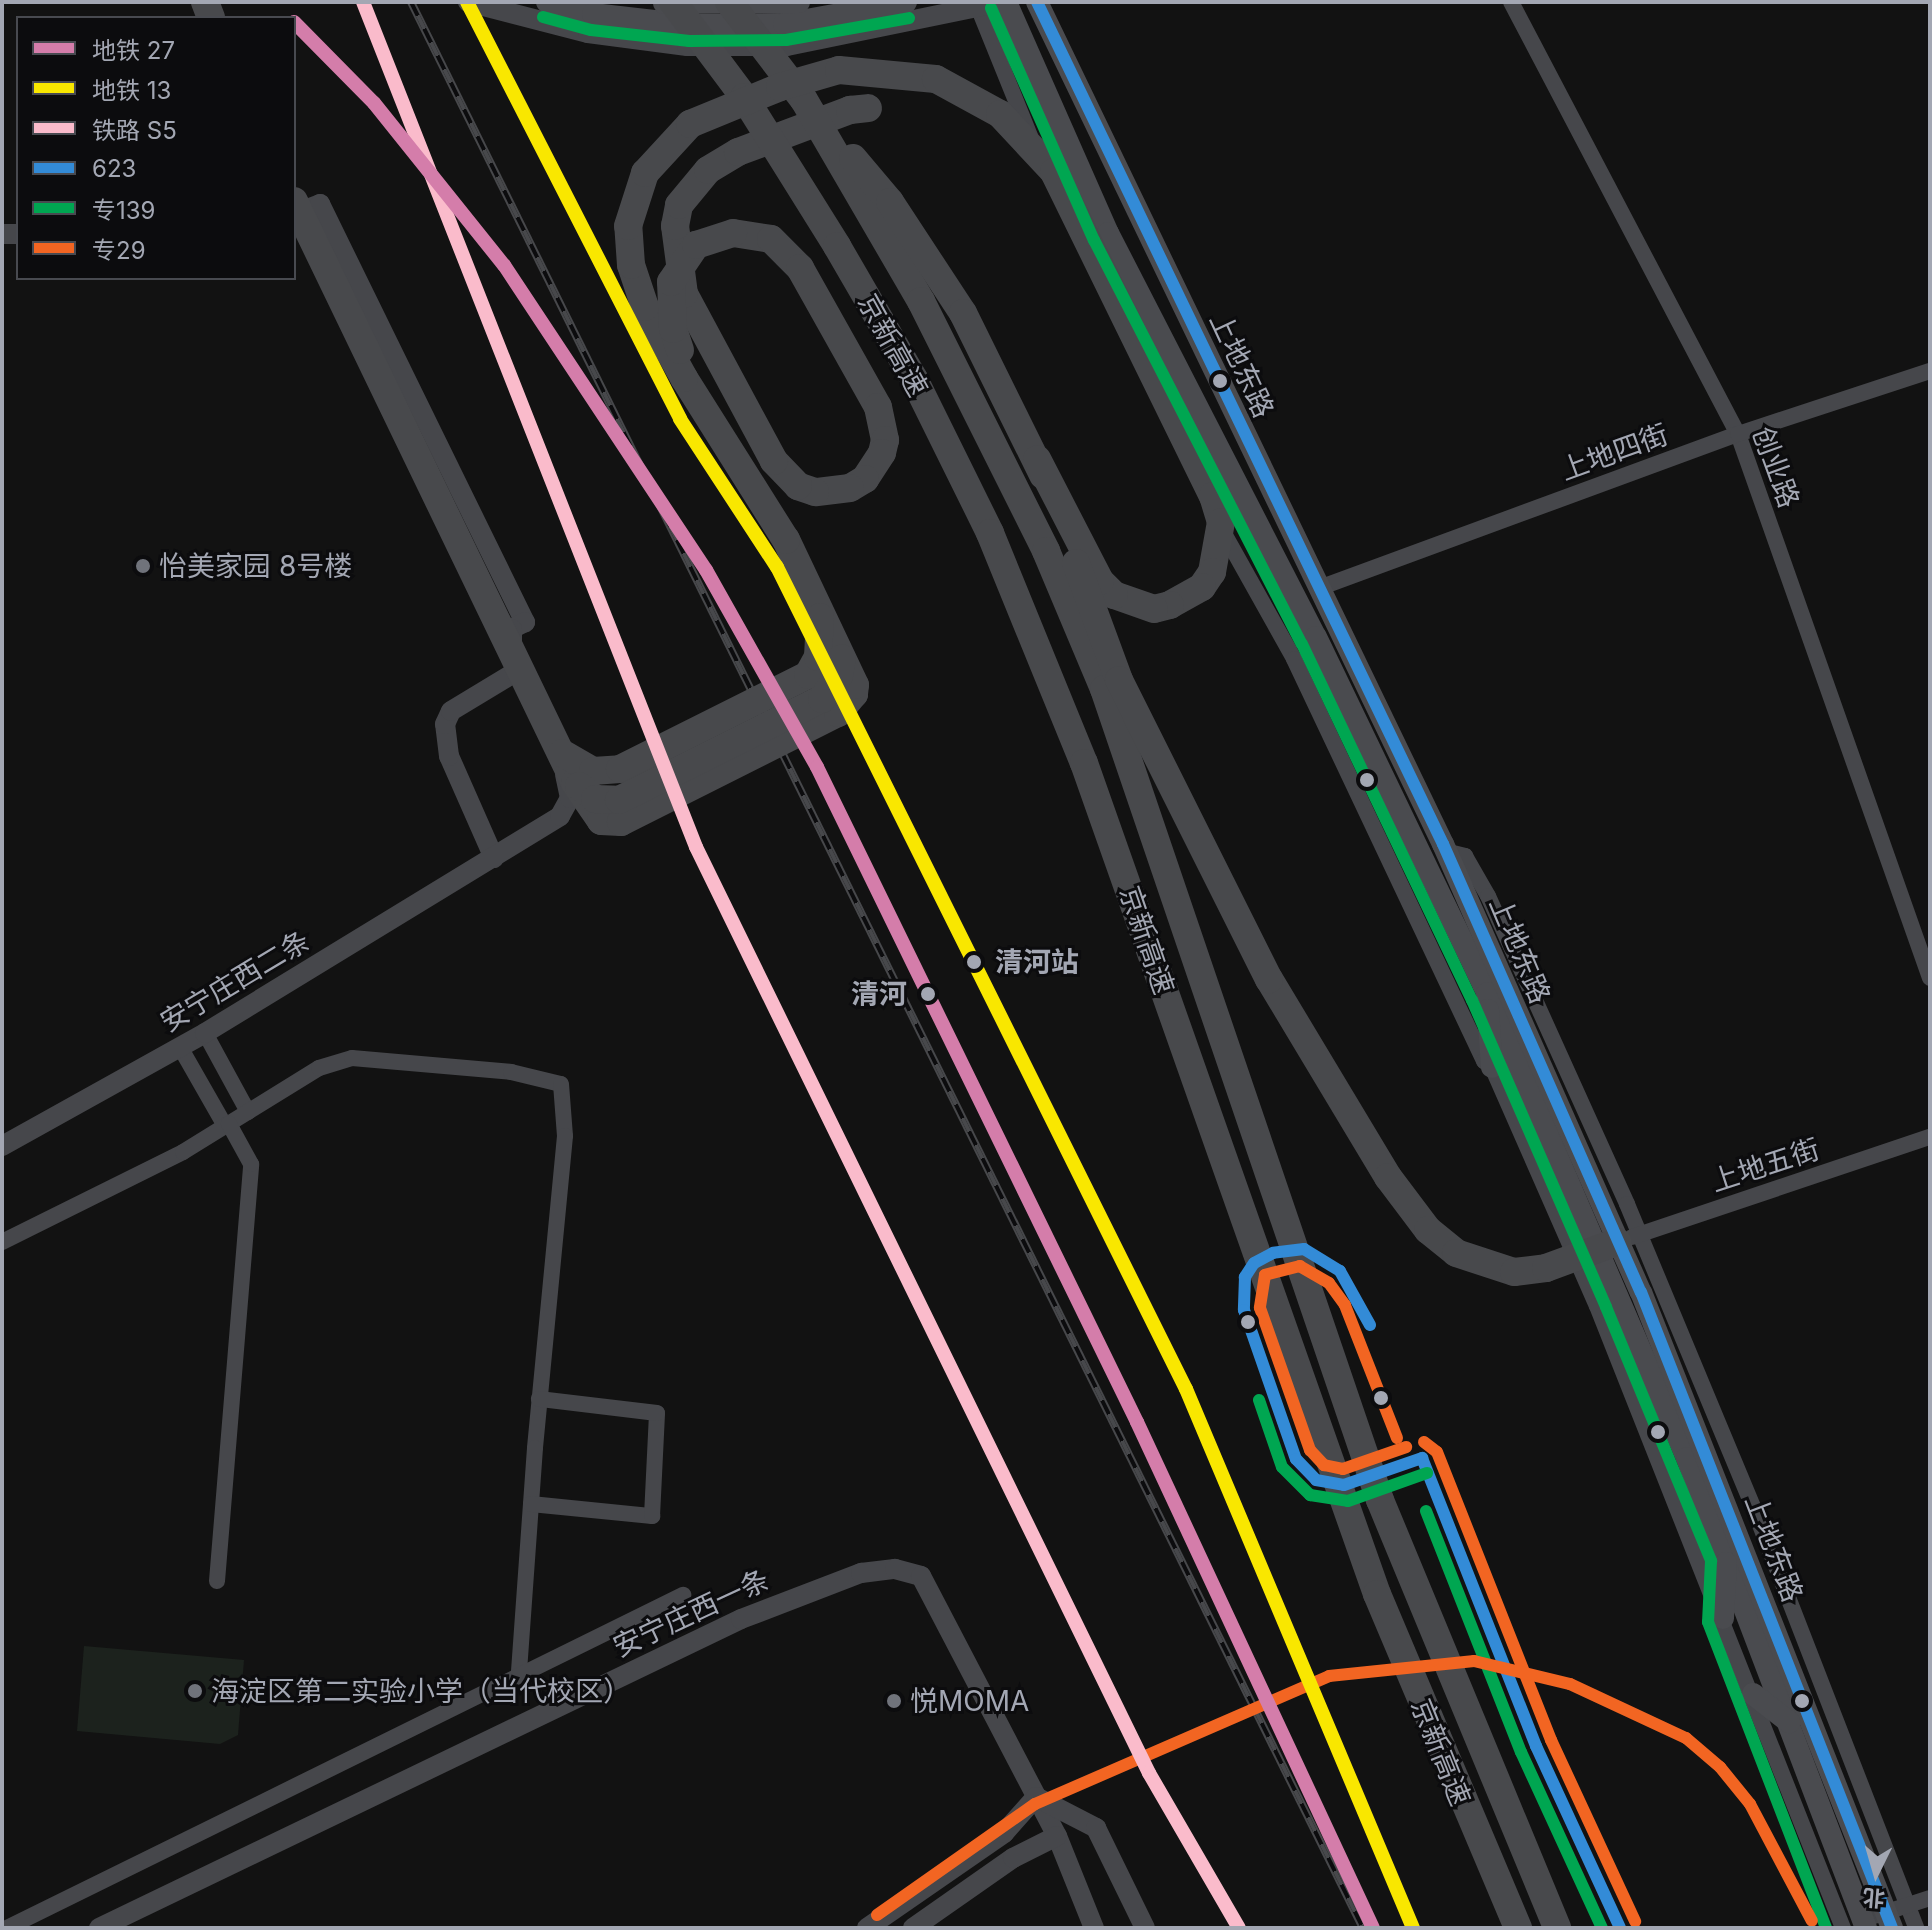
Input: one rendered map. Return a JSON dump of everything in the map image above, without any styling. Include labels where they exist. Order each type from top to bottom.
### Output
[{"type":"highway","name":"京新高速","points":[[673,2],[744,97],[837,246],[914,379],[996,547],[1084,763],[1377,1594],[1518,1928]]},
{"type":"highway","name":"京新高速","points":[[729,2],[804,100],[971,391],[1104,689],[1380,1500],[1556,1925]]},
{"type":"highway","points":[[307,202],[575,783],[601,821],[621,822],[838,713],[854,694],[842,658],[786,540],[645,307],[631,265],[628,226],[645,173],[690,124],[780,87],[839,70],[936,79],[1000,114],[1054,172],[1213,496],[1221,522],[1212,572],[1202,587],[1170,605],[1154,609],[1114,595],[1100,581],[963,313],[890,202],[804,100]]},
{"type":"highway","points":[[716,427],[688,372],[669,301],[671,282],[696,245],[733,233],[771,239],[800,268],[878,407],[885,440],[882,453],[865,479],[850,488],[815,492],[798,486],[774,461],[684,294],[675,226],[679,205],[708,170],[738,152],[868,108]]},
{"type":"highway","points":[[1037,459],[1119,680],[1269,979],[1388,1177],[1428,1230],[1456,1253],[1514,1272],[1607,1246]]},
{"type":"highway","points":[[562,753],[593,771],[620,769],[808,675],[818,657],[820,613]]},
{"type":"main road","points":[[547,2],[593,14],[689,25],[784,24],[906,2]]},
{"type":"main road","points":[[660,2],[690,6],[799,2]]},
{"type":"main road","name":"上地东路","points":[[1004,2],[1108,233],[1316,637],[1607,1246],[1789,1723],[1857,1925]]},
{"type":"main road","name":"上地东路","points":[[1041,10],[1445,851],[1607,1246],[1895,1915]]},
{"type":"main road","points":[[1487,993],[1492,1067]]},
{"type":"main road","points":[[1723,1618],[1727,1558]]},
{"type":"main road","points":[[1753,1694],[1789,1723]]},
{"type":"street","points":[[468,2],[588,33],[687,46],[787,46],[1004,2]]},
{"type":"street","name":"创业路","points":[[1511,2],[1738,434],[1930,978]]},
{"type":"street","points":[[978,7],[1074,234],[1249,583],[1294,659],[1477,1047],[1607,1246],[1723,1618],[1753,1694],[1857,1925],[1895,1915],[1930,1898]]},
{"type":"street","points":[[307,202],[525,622],[512,629],[512,674],[451,711],[445,724],[449,756],[494,858]]},
{"type":"street","name":"上地四街","points":[[1319,588],[1738,434],[1930,371]]},
{"type":"street","name":"安宁庄西二条","points":[[2,1146],[205,1033],[560,816],[570,798],[567,780],[512,674]]},
{"type":"street","points":[[205,1033],[248,1112]]},
{"type":"street","points":[[180,1047],[251,1164],[217,1581]]},
{"type":"street","points":[[2,1242],[227,1125],[319,1068],[352,1058],[511,1072],[561,1084],[565,1136],[539,1399],[519,1673]]},
{"type":"street","name":"上地五街","points":[[1607,1246],[1930,1137]]},
{"type":"street","points":[[531,1504],[652,1516],[657,1413],[539,1399]]},
{"type":"street","name":"安宁庄西一条","points":[[99,1928],[741,1619],[861,1573],[895,1569],[921,1576],[1057,1836],[1094,1928]]},
{"type":"street","points":[[7,1928],[519,1673],[683,1595]]},
{"type":"street","points":[[867,1928],[1004,1833],[1036,1797],[1096,1828],[1145,1928]]},
{"type":"street","points":[[913,1928],[1013,1858],[1057,1836]]},
{"type":"street","points":[[1895,1915],[1916,1928]]},
{"type":"shaded area","points":[[84,1646],[244,1660],[238,1735],[220,1744],[77,1731]]},
{"type":"railway","points":[[411,2],[1363,1928]]},
{"type":"metro line","name":"13","points":[[467,2],[680,419],[777,567],[1186,1389],[1413,1928]]},
{"type":"metro line","name":"27","points":[[296,24],[374,103],[504,265],[706,570],[817,767],[1137,1422],[1373,1928]]},
{"type":"rail line","name":"S5","points":[[363,2],[696,847],[1149,1773],[1239,1928]]},
{"type":"transit line","name":"623","points":[[1037,2],[1443,844],[1641,1292],[1892,1928]]},
{"type":"transit line","name":"专139","points":[[991,8],[1094,240],[1302,644],[1472,1000],[1606,1307],[1711,1561],[1708,1622],[1826,1928]]},
{"type":"transit line","name":"专139","points":[[543,17],[591,30],[689,41],[786,40],[909,18]]},
{"type":"transit line","name":"623","points":[[1370,1325],[1340,1271],[1304,1249],[1273,1253],[1254,1263],[1245,1277],[1244,1310],[1296,1459],[1316,1480],[1344,1485],[1422,1458],[1536,1746],[1620,1928]]},
{"type":"transit line","name":"专29","points":[[1397,1438],[1345,1305],[1329,1283],[1300,1266],[1265,1275],[1260,1308],[1310,1450],[1324,1465],[1343,1469],[1406,1447]]},
{"type":"transit line","name":"专139","points":[[1259,1400],[1282,1467],[1310,1495],[1348,1501],[1427,1473]]},
{"type":"transit line","name":"专29","points":[[1424,1442],[1437,1452],[1551,1740],[1635,1921]]},
{"type":"transit line","name":"专139","points":[[1426,1511],[1521,1752],[1602,1928]]},
{"type":"transit line","name":"专29","points":[[877,1915],[1035,1804],[1329,1676],[1474,1661],[1570,1684],[1686,1738],[1720,1767],[1750,1804],[1812,1921]]},
{"type":"place","name":"怡美家园 8号楼","points":[[143,566]]},
{"type":"place","name":"清河站","points":[[974,962]]},
{"type":"place","name":"清河","points":[[928,994]]},
{"type":"place","name":"海淀区第二实验小学（当代校区）","points":[[195,1691]]},
{"type":"place","name":"悦MOMA","points":[[894,1701]]}]
